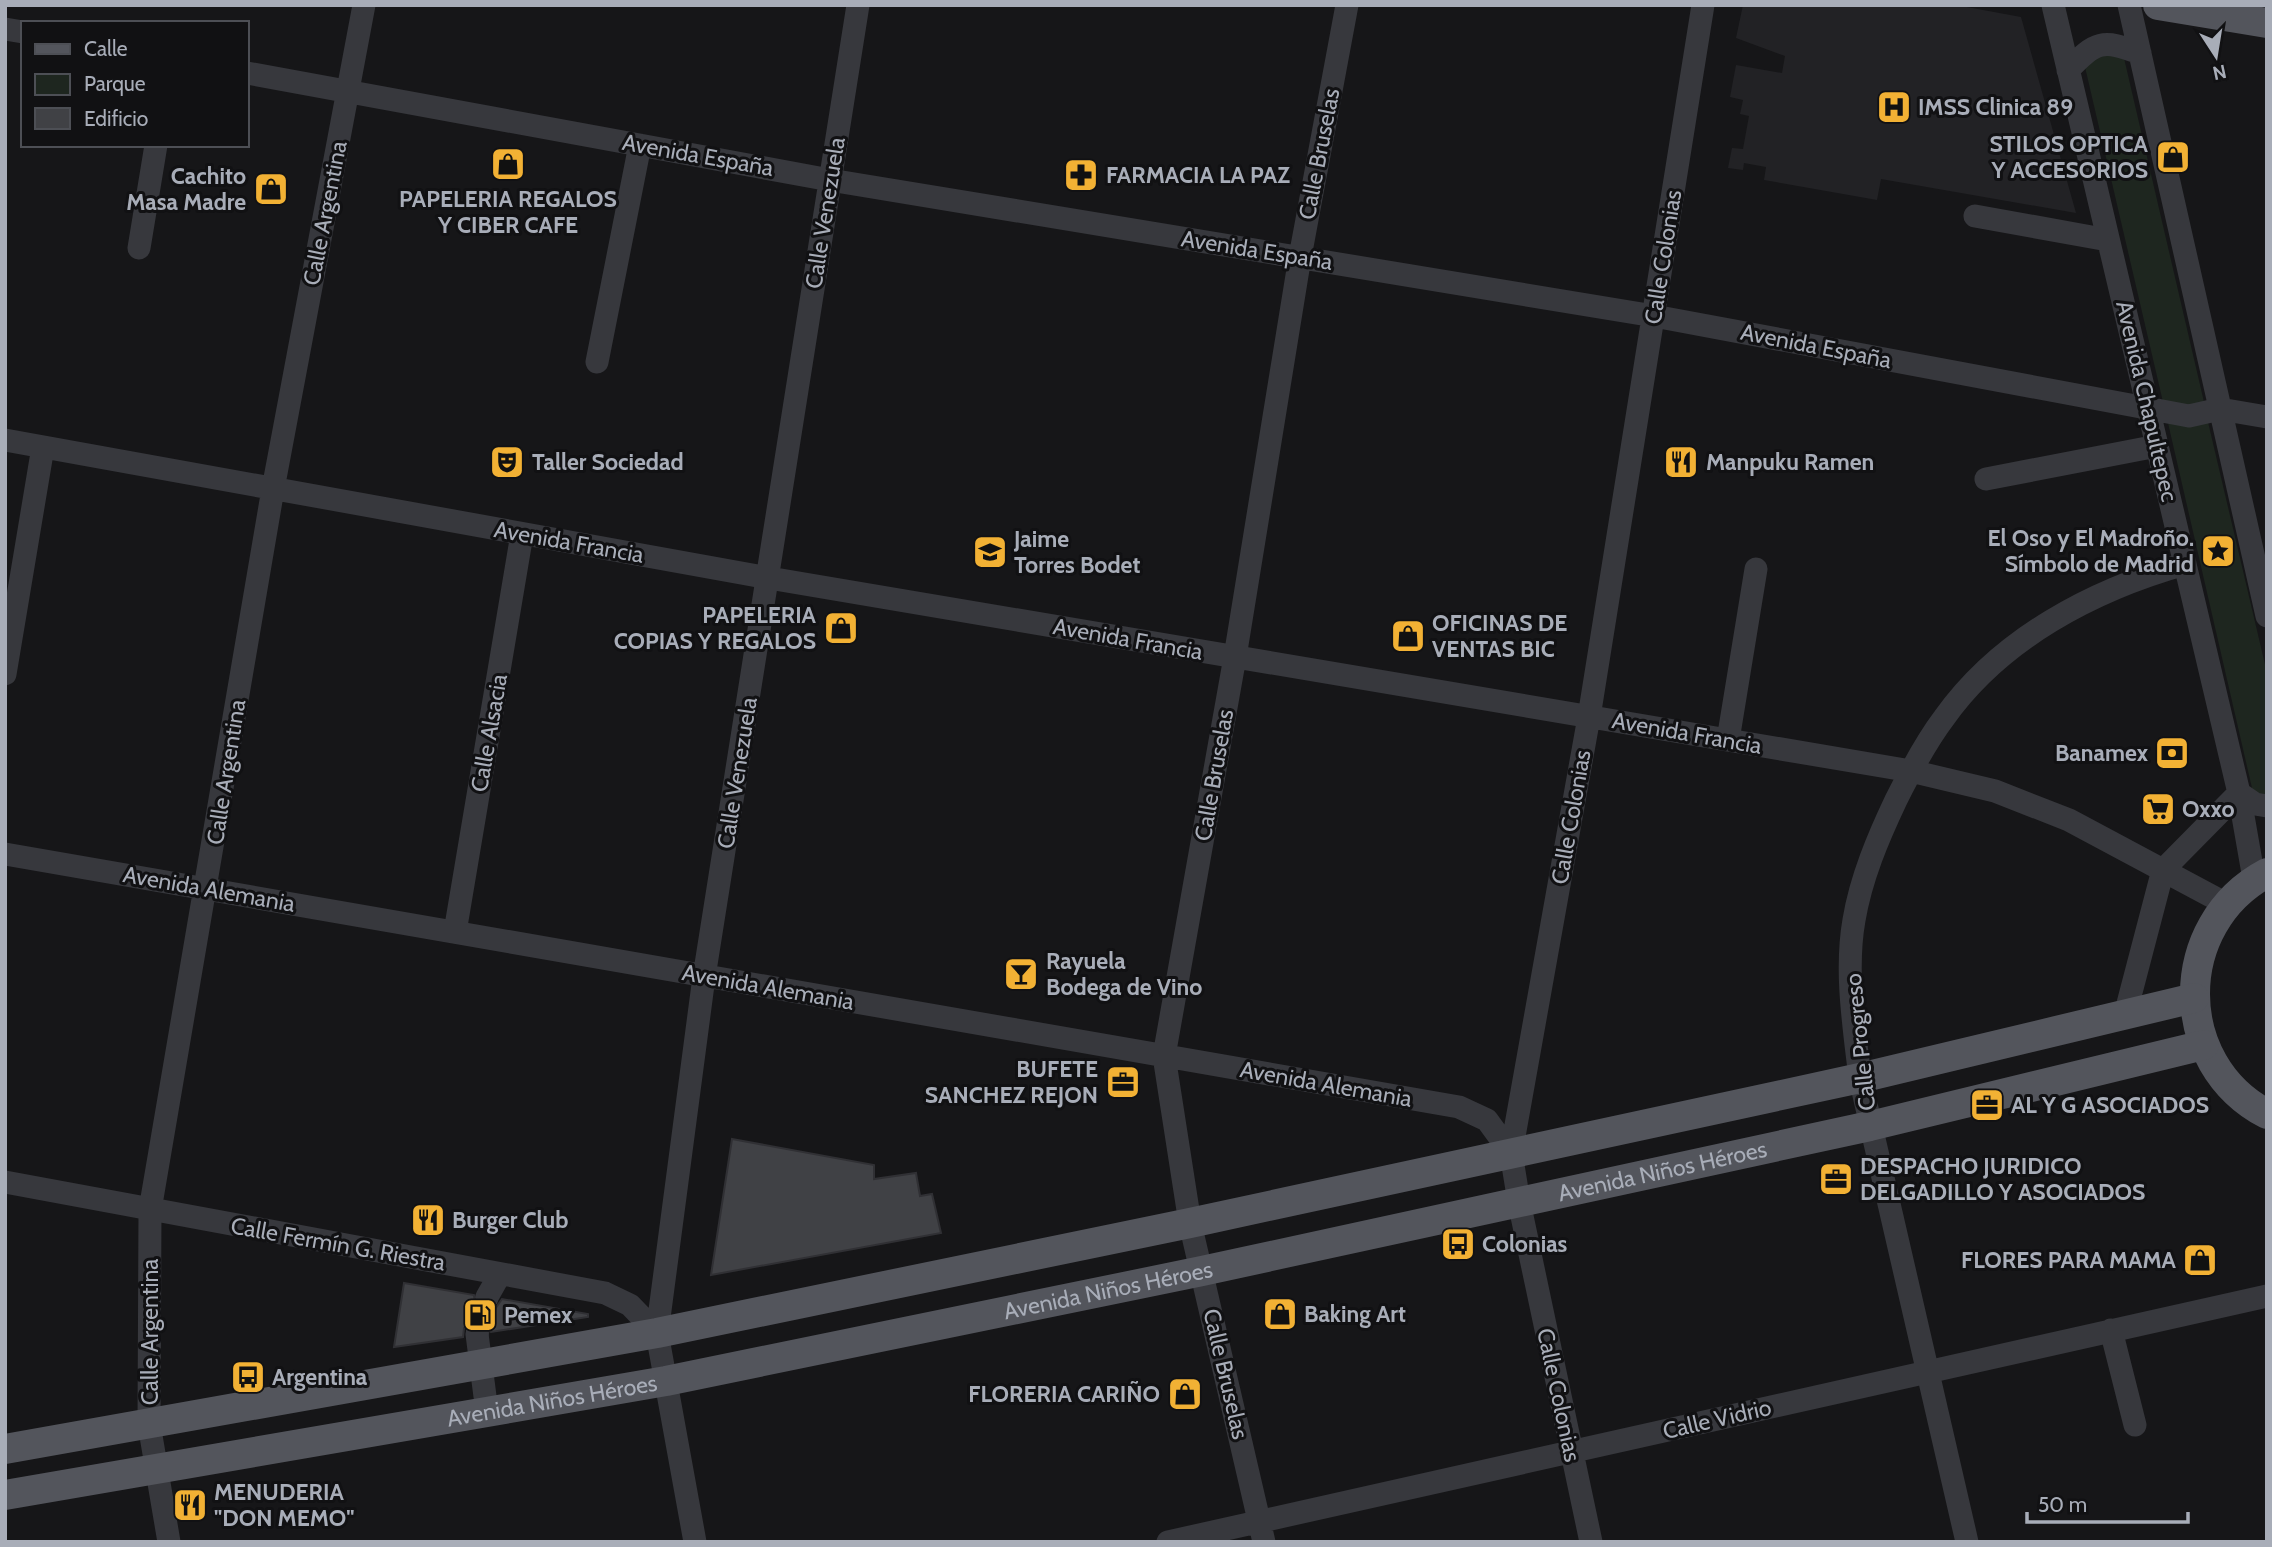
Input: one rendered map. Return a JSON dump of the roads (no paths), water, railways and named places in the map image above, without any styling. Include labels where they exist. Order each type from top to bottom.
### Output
[{"type":"main road","points":[[2158,5],[2267,23]]},
{"type":"main road","points":[[2261,876],[2228,905],[2209,933],[2197,965],[2194,998],[2197,1023],[2204,1045],[2218,1073],[2239,1096],[2267,1114]]},
{"type":"main road","points":[[5,1449],[657,1333],[1190,1223],[1860,1078],[2194,998]]},
{"type":"main road","name":"Avenida Niños Héroes","points":[[5,1495],[666,1381],[1202,1272],[1870,1126],[2204,1045]]},
{"type":"street","name":"Calle Argentina","points":[[169,1542],[149,1423],[150,1210],[207,889],[273,489],[364,5]]},
{"type":"street","name":"Calle Venezuela","points":[[695,1542],[657,1333],[704,977],[858,5]]},
{"type":"street","name":"Calle Bruselas","points":[[1262,1532],[1190,1223],[1164,1056],[1235,657],[1300,257],[1347,5]]},
{"type":"street","name":"Calle Colonias","points":[[1591,1542],[1511,1153],[1589,717],[1703,5]]},
{"type":"street","name":"Avenida Chapultepec","points":[[2053,5],[2239,793],[2261,876]]},
{"type":"street","points":[[2129,5],[2267,616]]},
{"type":"street","points":[[2068,70],[2087,50],[2102,44],[2118,45],[2140,53]]},
{"type":"street","name":"Avenida España","points":[[248,73],[830,180],[1654,316],[2189,416],[2220,409],[2267,417]]},
{"type":"street","points":[[597,362],[640,145]]},
{"type":"street","points":[[139,248],[156,147]]},
{"type":"street","points":[[1975,216],[2108,240]]},
{"type":"street","name":"Avenida Francia","points":[[5,440],[769,578],[1911,771],[1995,791],[2069,820],[2228,905]]},
{"type":"street","points":[[1986,479],[2157,446]]},
{"type":"street","points":[[5,674],[43,447]]},
{"type":"street","name":"Calle Alsacia","points":[[455,932],[523,534]]},
{"type":"street","name":"Calle Progreso","points":[[1967,1542],[1860,1078],[1852,1013],[1851,953],[1854,920],[1871,857],[1911,771],[1944,717],[1980,675],[2030,634],[2085,602],[2143,576],[2185,564]]},
{"type":"street","points":[[1728,740],[1756,569]]},
{"type":"street","points":[[2125,1015],[2163,870],[2239,793],[2255,804],[2267,806]]},
{"type":"street","name":"Avenida Alemania","points":[[5,854],[1459,1107],[1487,1120],[1511,1153]]},
{"type":"street","name":"Calle Fermín G. Riestra","points":[[5,1182],[605,1293],[630,1305],[657,1333]]},
{"type":"street","points":[[487,1297],[500,1273]]},
{"type":"street","name":"Calle Vidrio","points":[[1168,1542],[1262,1532],[1571,1452],[2267,1296]]},
{"type":"street","points":[[2111,1330],[2135,1424]]},
{"type":"street","points":[[477,1334],[487,1412]]},
{"type":"tunnel","points":[[477,1334],[487,1297]]},
{"type":"place","name":"IMSS Clinica 89","points":[[1894,107]]},
{"type":"place","name":"STILOS OPTICA Y ACCESORIOS","points":[[2173,157]]},
{"type":"place","name":"PAPELERIA REGALOS Y CIBER CAFE","points":[[508,164]]},
{"type":"place","name":"FARMACIA LA PAZ","points":[[1081,175]]},
{"type":"place","name":"Cachito Masa Madre","points":[[271,189]]},
{"type":"place","name":"Taller Sociedad","points":[[507,462]]},
{"type":"place","name":"Manpuku Ramen","points":[[1681,462]]},
{"type":"place","name":"El Oso y El Madroño. Símbolo de Madrid","points":[[2218,551]]},
{"type":"place","name":"Jaime Torres Bodet","points":[[990,552]]},
{"type":"place","name":"PAPELERIA COPIAS Y REGALOS","points":[[841,628]]},
{"type":"place","name":"OFICINAS DE VENTAS BIC","points":[[1408,636]]},
{"type":"place","name":"Banamex","points":[[2172,753]]},
{"type":"place","name":"Oxxo","points":[[2158,809]]},
{"type":"place","name":"Rayuela Bodega de Vino","points":[[1021,974]]},
{"type":"place","name":"BUFETE SANCHEZ REJON","points":[[1123,1082]]},
{"type":"place","name":"AL Y G ASOCIADOS","points":[[1987,1105]]},
{"type":"place","name":"DESPACHO JURIDICO DELGADILLO Y ASOCIADOS","points":[[1836,1179]]},
{"type":"place","name":"Burger Club","points":[[428,1220]]},
{"type":"place","name":"Colonias","points":[[1458,1244]]},
{"type":"place","name":"FLORES PARA MAMA","points":[[2200,1260]]},
{"type":"place","name":"Baking Art","points":[[1280,1314]]},
{"type":"place","name":"Pemex","points":[[480,1315]]},
{"type":"place","name":"Argentina","points":[[248,1377]]},
{"type":"place","name":"FLORERIA CARIÑO","points":[[1185,1394]]},
{"type":"place","name":"MENUDERIA \"DON MEMO\"","points":[[190,1505]]}]
